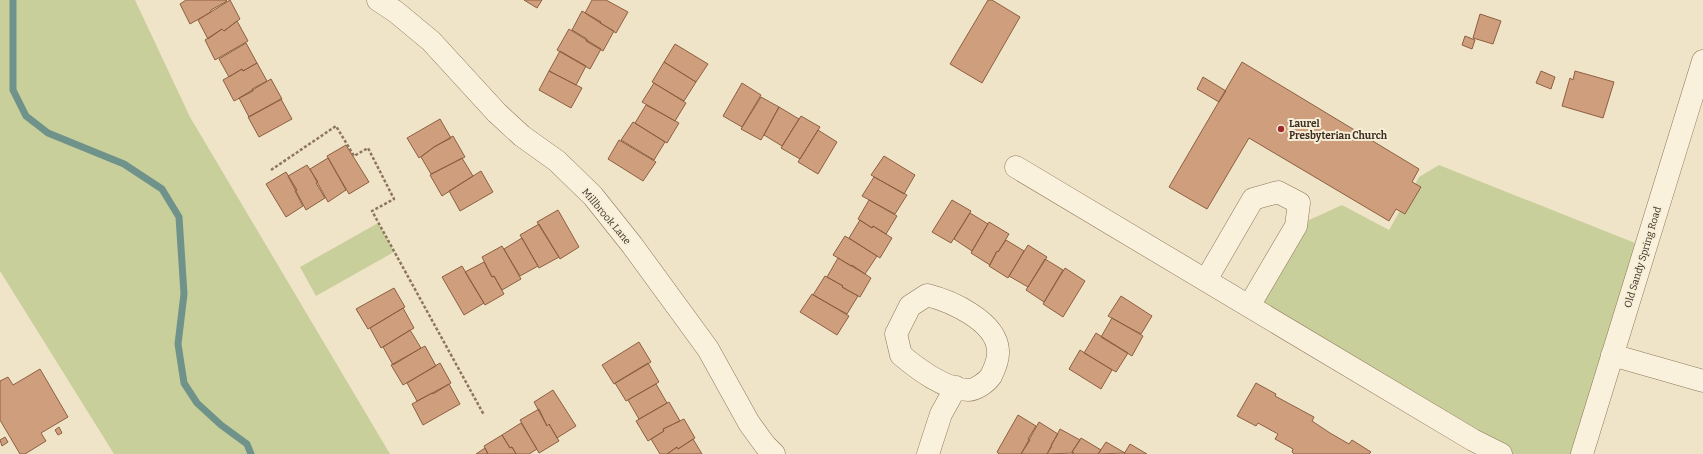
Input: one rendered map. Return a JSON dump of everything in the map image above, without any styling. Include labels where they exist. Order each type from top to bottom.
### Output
[{"type":"street","name":"Millbrook Lane","points":[[378,0],[396,12],[431,40],[497,113],[522,136],[557,161],[593,196],[632,245],[708,349],[749,423],[765,445],[774,454]]},
{"type":"street","name":"Old Sandy Spring Road","points":[[1582,454],[1703,61]]},
{"type":"street","points":[[1016,167],[1473,440],[1501,454]]},
{"type":"street","points":[[1206,280],[1254,199],[1278,192],[1299,203],[1296,226],[1249,306]]},
{"type":"street","points":[[927,295],[950,303],[974,316],[989,328],[996,339],[998,350],[996,366],[988,381],[970,390],[956,387],[936,379],[913,365],[901,355],[896,334],[910,306],[927,295]]},
{"type":"street","points":[[1612,356],[1703,381]]},
{"type":"street","points":[[928,454],[941,414],[956,387]]},
{"type":"path","points":[[271,170],[336,126],[354,156],[368,148],[394,199],[372,211],[484,415]]},
{"type":"green space","points":[[0,0],[135,0],[190,117],[390,454],[114,454],[0,271]]},
{"type":"green space","points":[[1439,165],[1645,247],[1582,454],[1501,454],[1249,306],[1296,226],[1342,205],[1389,230],[1419,177]]},
{"type":"green space","points":[[378,223],[394,252],[316,296],[300,267]]},
{"type":"building","points":[[186,0],[227,1],[190,24],[180,4]]},
{"type":"building","points":[[230,0],[240,19],[224,31],[222,29],[208,39],[198,20]]},
{"type":"building","points":[[524,0],[542,0],[537,8]]},
{"type":"building","points":[[592,0],[606,0],[628,12],[616,33],[585,13]]},
{"type":"building","points":[[988,0],[992,0],[1020,17],[982,83],[950,64]]},
{"type":"building","points":[[582,11],[614,31],[603,51],[586,41],[587,39],[572,30]]},
{"type":"building","points":[[1480,14],[1501,21],[1493,44],[1473,38]]},
{"type":"building","points":[[237,21],[248,41],[215,60],[205,40],[222,29],[224,31]]},
{"type":"building","points":[[569,29],[601,49],[590,69],[557,50]]},
{"type":"building","points":[[1465,36],[1475,40],[1472,49],[1462,45]]},
{"type":"building","points":[[246,43],[257,63],[243,71],[242,69],[229,77],[219,59]]},
{"type":"building","points":[[675,44],[708,64],[696,82],[664,62]]},
{"type":"building","points":[[560,51],[586,66],[576,85],[549,71]]},
{"type":"building","points":[[664,62],[696,82],[684,101],[652,82]]},
{"type":"building","points":[[1242,62],[1419,169],[1412,182],[1421,187],[1405,214],[1396,209],[1389,221],[1249,138],[1207,209],[1169,187]]},
{"type":"building","points":[[257,63],[267,81],[252,89],[253,91],[234,101],[223,80],[242,69],[243,71]]},
{"type":"building","points":[[549,71],[582,88],[571,108],[539,90]]},
{"type":"building","points":[[1541,71],[1555,77],[1551,89],[1536,83]]},
{"type":"building","points":[[1575,71],[1614,82],[1603,118],[1562,106],[1570,78],[1573,80]]},
{"type":"building","points":[[1203,77],[1226,91],[1219,102],[1197,89]]},
{"type":"building","points":[[271,79],[282,99],[249,117],[239,98]]},
{"type":"building","points":[[654,83],[686,103],[675,121],[642,102]]},
{"type":"building","points":[[742,83],[761,95],[742,127],[723,116]]},
{"type":"building","points":[[761,97],[779,107],[761,140],[741,129]]},
{"type":"building","points":[[281,99],[292,119],[259,137],[248,117]]},
{"type":"building","points":[[646,105],[679,123],[667,143],[635,123]]},
{"type":"building","points":[[779,107],[799,119],[782,146],[764,135]]},
{"type":"building","points":[[801,116],[820,127],[800,159],[781,148]]},
{"type":"building","points":[[440,119],[451,138],[434,147],[419,158],[407,138]]},
{"type":"building","points":[[633,122],[665,142],[654,160],[621,140]]},
{"type":"building","points":[[818,130],[837,142],[818,174],[798,162]]},
{"type":"building","points":[[453,136],[465,157],[431,174],[421,157],[434,147]]},
{"type":"building","points":[[619,140],[656,162],[643,181],[608,159]]},
{"type":"building","points":[[346,145],[369,182],[349,194],[327,156]]},
{"type":"building","points":[[884,156],[915,175],[904,194],[871,175]]},
{"type":"building","points":[[328,158],[346,190],[328,202],[310,169]]},
{"type":"building","points":[[462,158],[473,176],[442,196],[430,175]]},
{"type":"building","points":[[307,165],[318,182],[316,183],[325,198],[306,210],[288,176]]},
{"type":"building","points":[[481,171],[493,192],[460,211],[449,191]]},
{"type":"building","points":[[286,172],[297,190],[295,191],[303,206],[286,217],[266,184]]},
{"type":"building","points":[[874,177],[907,195],[895,214],[862,196]]},
{"type":"building","points":[[869,200],[897,216],[886,234],[873,226],[872,228],[858,219]]},
{"type":"building","points":[[952,200],[971,211],[951,243],[932,232]]},
{"type":"building","points":[[558,210],[579,247],[560,259],[537,222]]},
{"type":"building","points":[[970,213],[988,224],[972,251],[954,239]]},
{"type":"building","points":[[860,220],[892,238],[880,258],[849,238]]},
{"type":"building","points":[[989,222],[1009,234],[998,252],[997,251],[990,265],[971,253]]},
{"type":"building","points":[[539,224],[559,257],[539,268],[520,235]]},
{"type":"building","points":[[845,236],[877,256],[865,274],[833,255]]},
{"type":"building","points":[[522,238],[538,266],[520,276],[504,249]]},
{"type":"building","points":[[1006,240],[1024,251],[1008,278],[989,266],[997,251],[998,252]]},
{"type":"building","points":[[1028,245],[1047,257],[1028,287],[1009,276]]},
{"type":"building","points":[[502,246],[521,279],[502,290],[494,276],[492,277],[482,257]]},
{"type":"building","points":[[838,258],[851,266],[852,265],[871,278],[860,297],[827,277]]},
{"type":"building","points":[[1045,259],[1063,270],[1044,302],[1026,290]]},
{"type":"building","points":[[484,262],[504,294],[485,305],[465,272]]},
{"type":"building","points":[[462,266],[484,303],[464,315],[442,277]]},
{"type":"building","points":[[1065,268],[1085,281],[1063,317],[1043,304]]},
{"type":"building","points":[[825,276],[858,296],[847,314],[813,295]]},
{"type":"building","points":[[394,288],[405,307],[368,329],[356,309]]},
{"type":"building","points":[[812,294],[849,316],[837,335],[800,312]]},
{"type":"building","points":[[1121,296],[1152,316],[1141,334],[1108,316]]},
{"type":"building","points":[[403,308],[414,328],[381,348],[370,328]]},
{"type":"building","points":[[1112,318],[1143,336],[1132,356],[1101,337]]},
{"type":"building","points":[[410,330],[421,348],[393,365],[383,347]]},
{"type":"building","points":[[1096,333],[1128,353],[1116,372],[1084,353]]},
{"type":"building","points":[[639,342],[651,362],[614,384],[602,365]]},
{"type":"building","points":[[425,346],[436,366],[403,385],[391,365]]},
{"type":"building","points":[[1080,350],[1112,370],[1101,389],[1069,369]]},
{"type":"building","points":[[440,363],[451,383],[433,394],[432,393],[417,401],[407,383]]},
{"type":"building","points":[[648,363],[659,382],[626,401],[615,383]]},
{"type":"building","points":[[40,369],[68,417],[41,433],[46,441],[25,454],[20,454],[0,420],[0,381],[8,377],[13,385]]},
{"type":"building","points":[[1256,383],[1276,394],[1275,396],[1314,417],[1312,421],[1330,433],[1349,444],[1352,440],[1371,452],[1369,454],[1294,454],[1292,452],[1293,449],[1275,439],[1278,434],[1258,423],[1256,426],[1237,416]]},
{"type":"building","points":[[449,384],[460,404],[423,425],[412,404]]},
{"type":"building","points":[[656,384],[667,403],[639,419],[628,400]]},
{"type":"building","points":[[553,390],[576,426],[557,438],[549,424],[547,426],[534,402]]},
{"type":"building","points":[[669,402],[680,421],[663,429],[664,431],[648,441],[636,421]]},
{"type":"building","points":[[539,409],[547,426],[549,424],[559,441],[539,453],[520,420]]},
{"type":"building","points":[[1018,415],[1036,426],[1028,439],[1030,440],[1021,454],[999,454],[997,452]]},
{"type":"building","points":[[684,419],[695,438],[678,449],[677,447],[667,454],[660,454],[651,439],[664,431],[663,429]]},
{"type":"building","points":[[1039,422],[1058,434],[1051,445],[1052,446],[1047,454],[1021,454]]},
{"type":"building","points":[[521,423],[537,449],[529,454],[516,454],[512,447],[510,448],[502,435]]},
{"type":"building","points":[[59,427],[62,433],[58,435],[55,430]]},
{"type":"building","points":[[1060,429],[1080,440],[1072,452],[1074,453],[1047,454]]},
{"type":"building","points":[[502,435],[510,448],[512,447],[516,454],[488,454],[484,446]]},
{"type":"building","points":[[5,437],[8,442],[2,446],[0,440]]},
{"type":"building","points":[[1081,438],[1101,450],[1098,454],[1073,454],[1072,452]]},
{"type":"building","points":[[693,439],[702,454],[667,454],[677,447],[678,449]]},
{"type":"building","points":[[1106,442],[1125,453],[1098,454]]},
{"type":"building","points":[[1130,444],[1147,454],[1124,454]]},
{"type":"building","points":[[485,448],[488,454],[476,454]]},
{"type":"waterway","points":[[13,0],[13,90],[26,116],[48,133],[124,164],[162,189],[179,217],[184,294],[178,344],[184,383],[197,403],[221,425],[247,444],[251,454]]},
{"type":"place","name":"Laurel Presbyterian Church","points":[[1281,129]]}]
